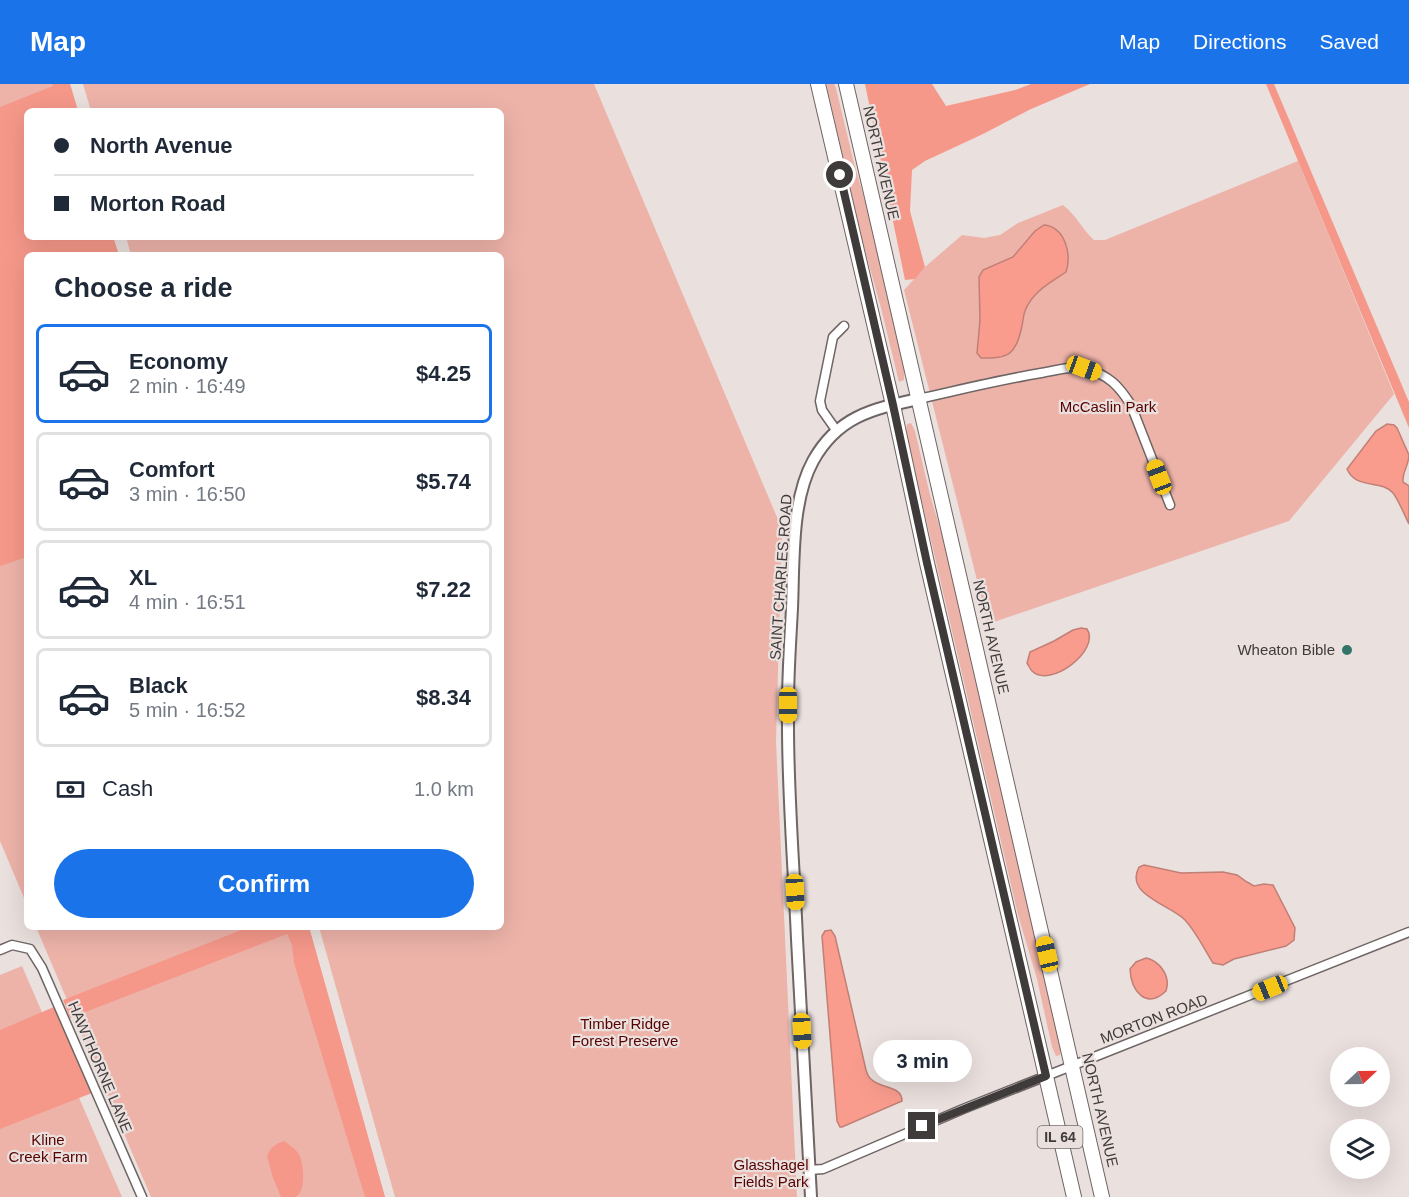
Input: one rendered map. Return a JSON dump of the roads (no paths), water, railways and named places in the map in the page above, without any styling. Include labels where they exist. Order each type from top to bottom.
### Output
[{"type":"main road","name":"IL 64","points":[[818,84],[1074,1197]]},
{"type":"main road","name":"NORTH AVENUE","points":[[846,84],[1102,1197]]},
{"type":"street","points":[[836,430],[822,410],[820,401],[833,337],[844,326]]},
{"type":"street","name":"SAINT CHARLES ROAD","points":[[811,1197],[790,799],[788,694],[794,566],[800,499],[807,474],[814,460],[836,430],[856,418],[893,405],[999,380],[1084,368],[1106,376],[1122,390],[1131,405],[1170,505]]},
{"type":"street","name":"MORTON ROAD","points":[[810,1170],[823,1169],[963,1109],[1409,932]]},
{"type":"street","name":"HAWTHORNE LANE","points":[[0,950],[12,945],[30,949],[42,968],[142,1197]]},
{"type":"place","name":"Wheaton Bible","points":[[1347,650]]},
{"type":"park label","name":"McCaslin Park","points":[[1108,407]]},
{"type":"park label","name":"Timber Ridge Forest Preserve","points":[[625,1032]]},
{"type":"park label","name":"Kline Creek Farm","points":[[48,1148]]},
{"type":"park label","name":"Glasshagel Fields Park","points":[[771,1174]]}]
